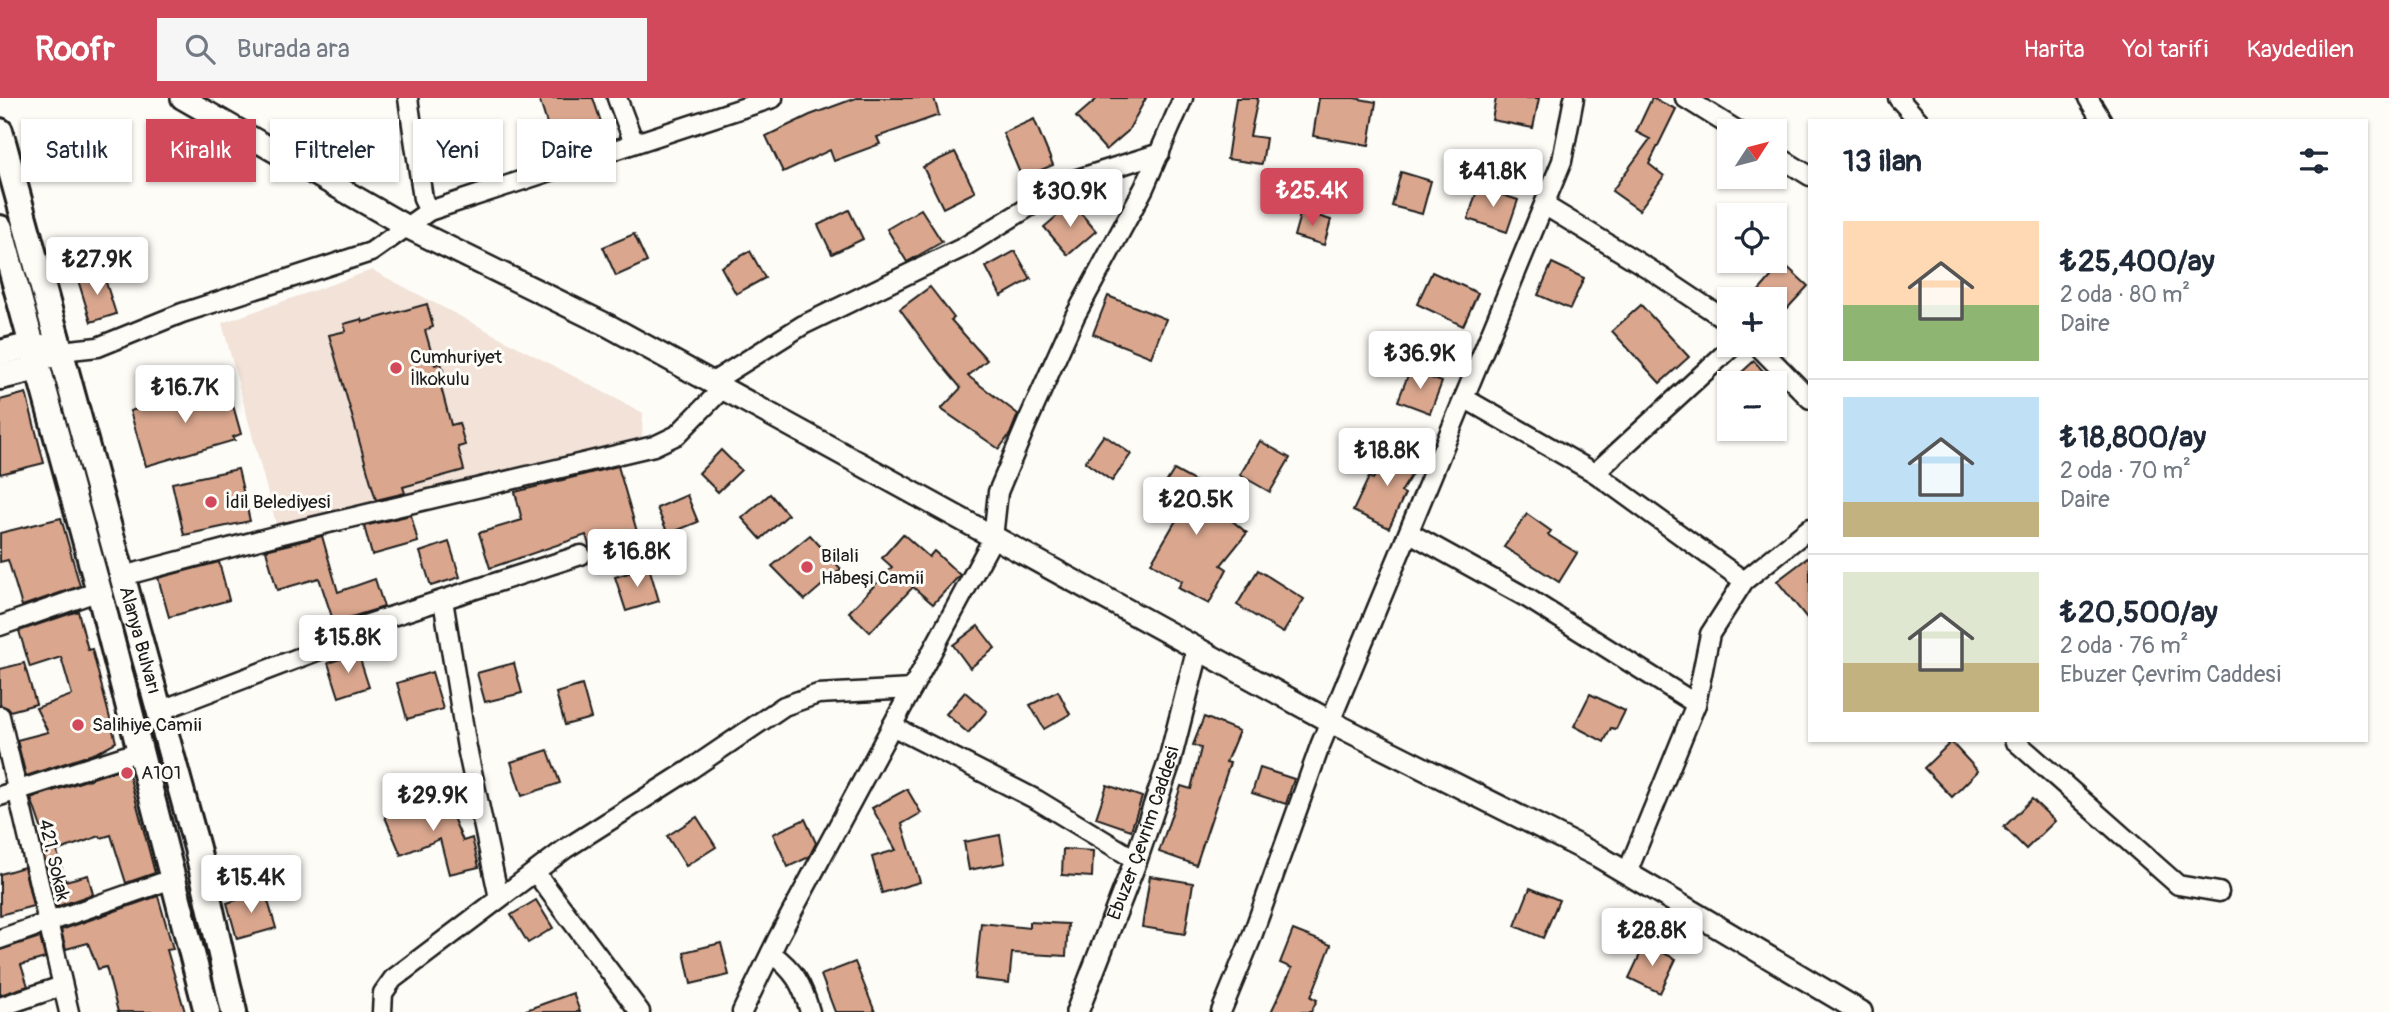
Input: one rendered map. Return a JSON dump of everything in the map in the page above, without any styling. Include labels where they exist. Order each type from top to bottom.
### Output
[{"type":"main road","name":"Alanya Bulvarı","points":[[0,131],[197,848],[234,1012]]},
{"type":"main road","name":"Alanya Bulvarı","points":[[0,228],[99,591],[207,1012]]},
{"type":"main road","points":[[0,353],[35,356],[61,351]]},
{"type":"main road","points":[[0,377],[35,356]]},
{"type":"street","points":[[182,98],[409,228],[609,326],[1331,722],[1598,856],[1861,1012]]},
{"type":"street","points":[[408,98],[423,199],[429,212]]},
{"type":"street","points":[[617,98],[634,142]]},
{"type":"street","points":[[61,351],[98,347],[182,313],[371,252],[429,212],[773,98]]},
{"type":"street","points":[[742,1012],[993,538],[998,492],[1027,423],[1075,316],[1144,188],[1183,98]]},
{"type":"street","points":[[1221,1012],[1251,939],[1331,722],[1562,161],[1574,98]]},
{"type":"street","points":[[1685,98],[1719,119]]},
{"type":"street","points":[[1898,98],[1917,119]]},
{"type":"street","points":[[2088,98],[2101,119]]},
{"type":"street","points":[[123,576],[291,532],[654,446],[677,435],[717,386],[803,325],[964,247],[1071,181],[1160,153]]},
{"type":"street","points":[[1787,162],[1808,175]]},
{"type":"street","points":[[1544,205],[1717,314]]},
{"type":"street","points":[[1595,472],[1721,357]]},
{"type":"street","points":[[1769,357],[1808,397]]},
{"type":"street","points":[[1464,398],[1595,472],[1744,581]]},
{"type":"street","points":[[1627,873],[1696,704],[1710,634],[1744,581],[1808,530]]},
{"type":"street","points":[[1410,533],[1529,599],[1696,704]]},
{"type":"street","points":[[159,710],[322,649],[349,630],[581,555]]},
{"type":"street","points":[[0,626],[99,591]]},
{"type":"street","points":[[443,600],[467,748],[499,898]]},
{"type":"street","name":"Ebuzer Çevrim Caddesi","points":[[1077,1012],[1136,860],[1169,763],[1198,649]]},
{"type":"street","points":[[382,1012],[383,993],[393,979],[499,898],[565,849],[784,706],[818,694],[912,689]]},
{"type":"street","name":"421. Sokak","points":[[0,716],[8,794],[47,924],[69,1012]]},
{"type":"street","points":[[892,726],[1037,800],[1136,860]]},
{"type":"street","points":[[2016,742],[2178,885],[2219,892]]},
{"type":"street","points":[[8,794],[140,751]]},
{"type":"street","points":[[535,872],[640,1012]]},
{"type":"street","points":[[0,939],[172,879]]},
{"type":"street","points":[[771,953],[789,966],[804,989],[810,1012]]},
{"type":"street","points":[[0,1007],[62,986]]},
{"type":"shaded area","name":"Cumhuriyet İlkokulu","points":[[372,270],[643,413],[642,437],[277,527],[222,323]]},
{"type":"building","points":[[539,98],[593,98],[600,119],[546,119]]},
{"type":"building","points":[[856,98],[934,98],[939,115],[877,137],[880,144],[834,161],[830,150],[783,172],[766,136],[810,115]]},
{"type":"building","points":[[1098,98],[1146,98],[1128,131],[1106,150],[1076,117]]},
{"type":"building","points":[[1236,98],[1258,98],[1250,136],[1266,138],[1262,164],[1227,159]]},
{"type":"building","points":[[1319,98],[1354,98],[1376,102],[1369,145],[1313,136]]},
{"type":"building","points":[[1496,98],[1539,98],[1533,128],[1492,120]]},
{"type":"building","points":[[1652,98],[1676,109],[1649,164],[1664,176],[1639,210],[1612,191],[1650,139],[1636,132]]},
{"type":"building","points":[[1034,119],[1053,165],[1022,178],[1003,133]]},
{"type":"building","points":[[955,152],[975,192],[943,208],[923,167]]},
{"type":"building","points":[[1401,172],[1431,181],[1422,214],[1392,206]]},
{"type":"building","points":[[1478,187],[1518,200],[1507,232],[1468,219]]},
{"type":"building","points":[[1072,203],[1096,231],[1068,255],[1044,227]]},
{"type":"building","points":[[921,209],[942,242],[907,262],[887,229]]},
{"type":"building","points":[[849,210],[863,239],[832,254],[818,225]]},
{"type":"building","points":[[1301,211],[1331,220],[1324,245],[1294,236]]},
{"type":"building","points":[[634,234],[647,262],[616,276],[603,247]]},
{"type":"building","points":[[750,251],[765,278],[736,294],[721,267]]},
{"type":"building","points":[[1015,251],[1031,279],[1001,296],[986,267]]},
{"type":"building","points":[[1552,263],[1584,278],[1570,309],[1538,295]]},
{"type":"building","points":[[1787,267],[1808,286],[1787,309],[1787,287],[1762,287],[1774,273],[1787,273]]},
{"type":"building","points":[[1432,272],[1478,293],[1463,326],[1417,304]]},
{"type":"building","points":[[103,273],[116,314],[91,322],[78,280]]},
{"type":"building","points":[[930,287],[954,318],[951,320],[987,360],[968,376],[1018,414],[1010,434],[999,449],[941,409],[961,388],[900,309]]},
{"type":"building","points":[[1108,296],[1166,319],[1151,357],[1093,334]]},
{"type":"building","points":[[427,304],[433,327],[425,330],[435,365],[441,363],[447,385],[441,387],[451,425],[459,423],[465,445],[458,447],[464,470],[403,487],[405,493],[376,500],[329,335],[346,331],[344,324],[362,319],[363,322]]},
{"type":"building","points":[[1641,305],[1689,357],[1660,383],[1612,331]]},
{"type":"building","points":[[1754,361],[1763,371],[1743,371]]},
{"type":"building","points":[[1410,370],[1442,382],[1430,413],[1398,401]]},
{"type":"building","points":[[218,386],[221,393],[229,391],[241,434],[233,437],[235,440],[146,466],[130,411]]},
{"type":"building","points":[[26,393],[44,463],[0,474],[0,400]]},
{"type":"building","points":[[1104,435],[1131,454],[1112,481],[1085,462]]},
{"type":"building","points":[[1260,441],[1290,458],[1270,492],[1240,475]]},
{"type":"building","points":[[1394,445],[1420,461],[1401,492],[1405,494],[1389,528],[1353,511],[1369,477],[1373,479]]},
{"type":"building","points":[[721,450],[741,470],[718,492],[699,473]]},
{"type":"building","points":[[618,466],[640,542],[592,555],[586,535],[490,568],[479,533],[522,520],[515,492]]},
{"type":"building","name":"İdil Belediyesi","points":[[238,469],[250,521],[184,535],[172,483]]},
{"type":"building","points":[[1174,470],[1220,495],[1213,505],[1247,533],[1221,565],[1227,569],[1209,604],[1178,588],[1182,581],[1151,563],[1178,517],[1154,502]]},
{"type":"building","points":[[770,494],[788,515],[761,539],[742,518]]},
{"type":"building","points":[[687,495],[698,522],[668,534],[657,508]]},
{"type":"building","points":[[1527,514],[1551,531],[1548,535],[1577,553],[1559,582],[1504,547]]},
{"type":"building","points":[[411,515],[418,542],[372,555],[364,526]]},
{"type":"building","points":[[61,518],[80,586],[22,606],[8,560],[0,562],[0,533]]},
{"type":"building","points":[[903,534],[929,557],[934,551],[960,575],[933,604],[913,587],[870,632],[849,612],[892,567],[882,558]]},
{"type":"building","name":"Bilali Habeşi Camii","points":[[810,535],[841,569],[805,600],[772,566]]},
{"type":"building","points":[[322,536],[338,592],[375,579],[384,607],[345,619],[335,626],[319,578],[277,590],[266,550]]},
{"type":"building","points":[[449,542],[460,577],[431,586],[420,552]]},
{"type":"building","points":[[1808,558],[1808,620],[1777,581]]},
{"type":"building","points":[[219,562],[229,600],[169,617],[158,578]]},
{"type":"building","points":[[649,567],[659,601],[626,611],[615,577]]},
{"type":"building","points":[[1258,570],[1304,599],[1283,633],[1237,605]]},
{"type":"building","points":[[78,611],[88,650],[92,649],[116,742],[96,753],[26,776],[17,740],[48,732],[36,708],[72,695],[61,657],[30,667],[19,631]]},
{"type":"building","points":[[978,626],[995,648],[970,668],[953,645]]},
{"type":"building","points":[[358,653],[369,687],[339,697],[328,663]]},
{"type":"building","points":[[24,663],[36,704],[10,711],[0,705],[0,669]]},
{"type":"building","points":[[514,663],[522,693],[485,702],[477,673]]},
{"type":"building","points":[[432,672],[443,709],[407,719],[397,683]]},
{"type":"building","points":[[582,685],[591,718],[565,725],[556,693]]},
{"type":"building","points":[[1058,691],[1070,714],[1044,729],[1030,705]]},
{"type":"building","points":[[965,692],[987,711],[968,733],[946,714]]},
{"type":"building","points":[[1590,694],[1625,711],[1616,729],[1611,728],[1604,742],[1574,726]]},
{"type":"building","points":[[1204,717],[1239,731],[1226,762],[1230,763],[1196,865],[1159,852],[1181,786],[1191,789],[1201,748],[1193,745]]},
{"type":"building","points":[[1951,742],[1978,771],[1952,797],[1924,768]]},
{"type":"building","points":[[548,750],[560,783],[522,796],[511,762]]},
{"type":"building","points":[[127,767],[155,873],[126,883],[111,835],[100,836],[57,851],[65,881],[88,875],[93,894],[56,907],[42,847],[47,845],[31,798]]},
{"type":"building","points":[[1260,768],[1294,779],[1286,804],[1252,793]]},
{"type":"building","points":[[1107,785],[1142,797],[1131,830],[1096,818]]},
{"type":"building","points":[[907,789],[921,813],[902,824],[920,882],[882,893],[872,857],[896,850],[872,808]]},
{"type":"building","points":[[443,794],[463,841],[472,838],[479,867],[449,874],[440,839],[401,855],[385,817]]},
{"type":"building","points":[[2032,799],[2055,821],[2026,849],[2004,827]]},
{"type":"building","points":[[697,817],[716,847],[686,866],[667,836]]},
{"type":"building","points":[[805,819],[816,843],[809,857],[788,867],[773,834]]},
{"type":"building","points":[[1000,835],[1005,863],[969,870],[964,842]]},
{"type":"building","points":[[1063,849],[1093,851],[1092,877],[1062,875]]},
{"type":"building","points":[[24,867],[33,906],[0,915],[0,874]]},
{"type":"building","points":[[1150,876],[1193,883],[1185,934],[1142,927]]},
{"type":"building","points":[[1530,888],[1559,900],[1543,938],[1515,926]]},
{"type":"building","points":[[265,891],[276,928],[237,939],[227,903]]},
{"type":"building","points":[[158,896],[173,949],[167,950],[185,1012],[118,1012],[106,967],[98,969],[88,943],[66,949],[61,930]]},
{"type":"building","points":[[536,900],[553,928],[528,943],[511,915]]},
{"type":"building","points":[[1029,922],[1068,924],[1066,956],[1012,953],[1009,983],[975,979],[981,923],[1029,928]]},
{"type":"building","points":[[1293,930],[1331,945],[1311,997],[1317,1000],[1311,1012],[1271,1012],[1292,968],[1280,963]]},
{"type":"building","points":[[40,937],[45,958],[21,965],[28,986],[0,995],[0,950]]},
{"type":"building","points":[[721,943],[729,975],[691,984],[684,952]]},
{"type":"building","points":[[1645,944],[1676,959],[1660,993],[1629,978]]},
{"type":"building","points":[[855,962],[875,1012],[835,1012],[821,975]]},
{"type":"building","points":[[573,993],[580,1012],[526,1012],[526,1010]]},
{"type":"place","name":"Cumhuriyet İlkokulu","points":[[396,368]]},
{"type":"place","name":"İdil Belediyesi","points":[[211,502]]},
{"type":"place","name":"Bilali Habeşi Camii","points":[[807,567]]},
{"type":"place","name":"Salihiye Camii","points":[[78,725]]},
{"type":"place","name":"A101","points":[[127,773]]}]
